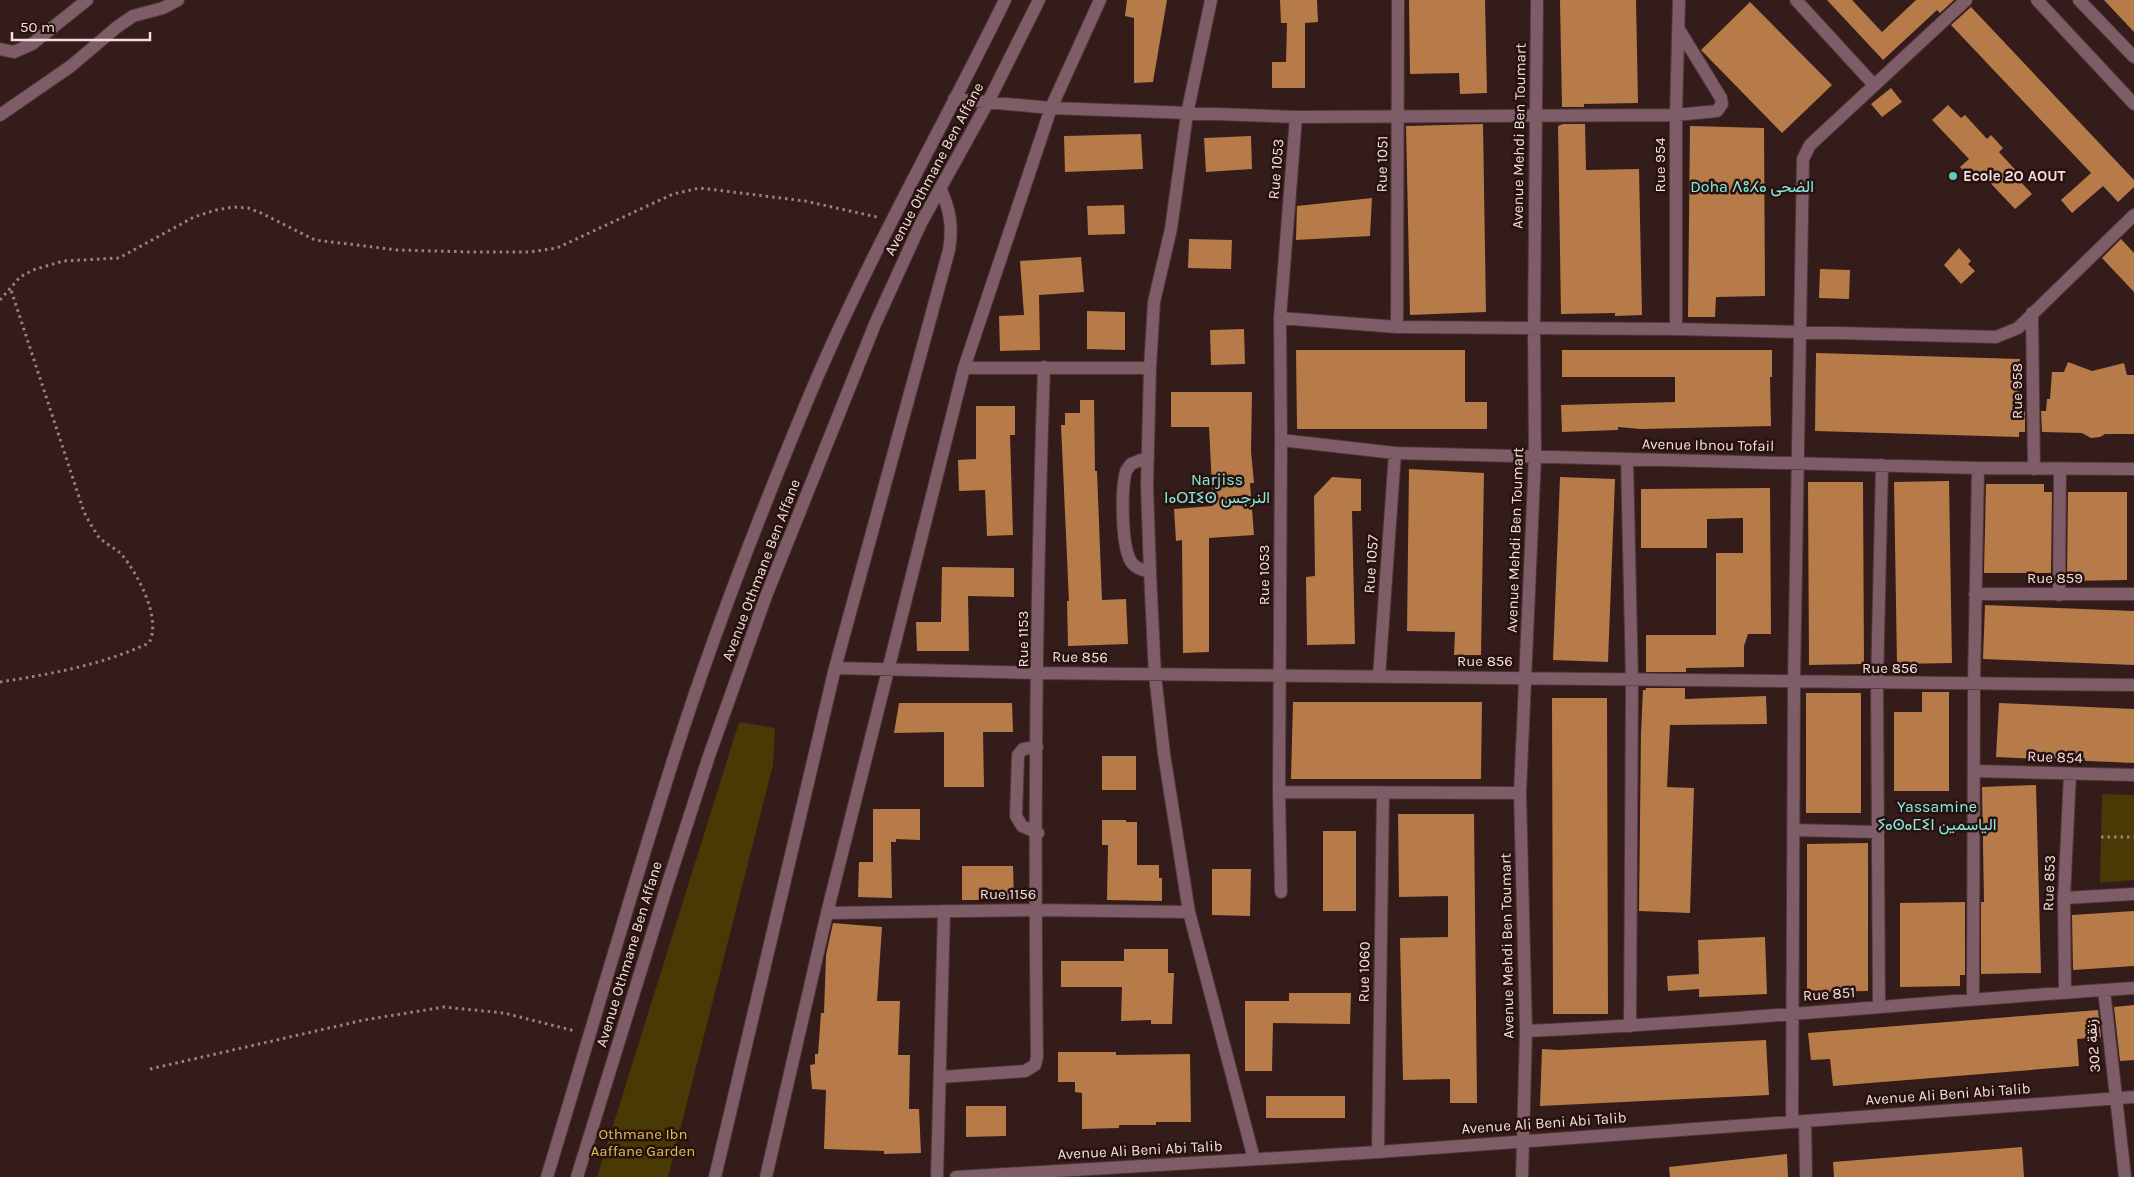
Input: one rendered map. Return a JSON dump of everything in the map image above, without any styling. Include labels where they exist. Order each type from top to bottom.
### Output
[{"type":"street","points":[[0,49],[14,52],[32,44],[87,0]]},
{"type":"street","points":[[0,115],[72,66],[133,16],[163,8],[178,0]]},
{"type":"street","name":"Avenue Othmane Ben Affane","points":[[547,1177],[677,750],[726,609],[809,397],[890,221],[1005,0]]},
{"type":"street","name":"Avenue Othmane Ben Affane","points":[[577,1177],[673,868],[766,596],[875,324],[921,223],[988,102],[1039,0]]},
{"type":"street","points":[[766,1177],[827,913],[964,368],[1051,108],[1100,0]]},
{"type":"street","points":[[1211,0],[1187,114],[1171,229],[1154,302],[1148,457],[1150,572],[1155,675],[1171,805],[1189,912],[1254,1159]]},
{"type":"street","name":"Rue 1051","points":[[1397,327],[1398,0]]},
{"type":"street","name":"Avenue Mehdi Ben Toumart","points":[[1522,1177],[1526,1031],[1520,792],[1535,457],[1534,329],[1537,0]]},
{"type":"street","name":"Rue 954","points":[[1676,330],[1676,115],[1679,0]]},
{"type":"street","points":[[1796,0],[1874,85]]},
{"type":"street","points":[[1806,1177],[1799,1121],[1792,1013],[1794,682],[1803,159],[1810,145],[1966,0]]},
{"type":"street","points":[[2037,0],[2134,104]]},
{"type":"street","points":[[2079,0],[2134,57]]},
{"type":"street","points":[[954,99],[1051,108],[1296,117],[1536,117],[1710,113],[1720,108],[1722,104],[1710,78],[1678,28]]},
{"type":"street","name":"Rue 1053","points":[[1281,892],[1279,792],[1280,318],[1296,117]]},
{"type":"street","points":[[715,1177],[835,668],[949,250],[950,218],[940,188]]},
{"type":"street","points":[[1280,318],[1397,327],[1676,330],[1996,337],[2018,328],[2134,215]]},
{"type":"street","name":"Rue 958","points":[[2032,314],[2034,469]]},
{"type":"street","points":[[964,368],[1150,368]]},
{"type":"street","name":"Rue 1153","points":[[941,1077],[1025,1071],[1035,1064],[1038,1057],[1036,910],[1039,505],[1044,368]]},
{"type":"street","name":"Avenue Ibnou Tofail","points":[[1281,440],[1396,453],[1978,468],[2134,469]]},
{"type":"street","name":"Rue 1057","points":[[1379,676],[1396,453]]},
{"type":"street","points":[[1148,457],[1131,464],[1126,471],[1124,538],[1132,563],[1150,572]]},
{"type":"street","points":[[1627,459],[1632,680],[1630,1026]]},
{"type":"street","points":[[1879,1006],[1877,684],[1882,465]]},
{"type":"street","points":[[1973,998],[1974,684],[1978,468]]},
{"type":"street","points":[[2059,595],[2060,469]]},
{"type":"street","name":"Rue 859","points":[[1975,594],[2134,594]]},
{"type":"street","name":"Rue 856","points":[[835,668],[888,671],[1155,675],[1379,676],[1877,684],[2134,685]]},
{"type":"street","points":[[1038,747],[1023,749],[1018,755],[1016,816],[1022,826],[1038,834]]},
{"type":"street","name":"Rue 854","points":[[1975,771],[2134,775]]},
{"type":"street","name":"Rue 853","points":[[2065,993],[2064,898],[2070,774]]},
{"type":"street","points":[[1279,792],[1520,792]]},
{"type":"street","name":"Rue 1060","points":[[1378,1152],[1383,793]]},
{"type":"street","points":[[1794,830],[1878,832]]},
{"type":"street","points":[[2064,898],[2134,894]]},
{"type":"street","name":"Rue 1156","points":[[827,913],[1036,910],[1189,912]]},
{"type":"street","points":[[937,1177],[944,911]]},
{"type":"street","name":"Rue 851","points":[[1526,1031],[1630,1026],[1973,998],[2134,988]]},
{"type":"street","name":"زنقة 302","points":[[2104,990],[2125,1177]]},
{"type":"street","name":"Avenue Ali Beni Abi Talib","points":[[956,1177],[1378,1152],[2134,1097]]},
{"type":"path","points":[[0,300],[20,277],[51,263],[119,258],[194,217],[216,210],[234,208],[248,208],[261,213],[315,240],[398,250],[471,252],[530,252],[557,248],[673,194],[700,188],[805,201],[890,221]]},
{"type":"path","points":[[0,682],[63,672],[125,654],[149,643],[154,626],[153,615],[139,583],[121,554],[99,538],[84,512],[10,289]]},
{"type":"path","points":[[2101,837],[2134,837]]},
{"type":"path","points":[[150,1070],[364,1020],[444,1007],[514,1015],[590,1035]]},
{"type":"green space","name":"Othmane Ibn Aaffane Garden","points":[[739,722],[775,728],[773,765],[668,1177],[597,1177]]},
{"type":"green space","points":[[2102,794],[2134,795],[2134,880],[2100,883]]},
{"type":"building","points":[[1127,0],[1167,0],[1153,82],[1134,83],[1134,18],[1125,16]]},
{"type":"building","points":[[1280,0],[1317,0],[1318,22],[1305,23],[1305,88],[1272,88],[1272,62],[1286,62],[1287,23],[1281,23]]},
{"type":"building","points":[[1409,0],[1485,0],[1487,93],[1460,94],[1459,73],[1410,74]]},
{"type":"building","points":[[1560,0],[1636,0],[1638,103],[1584,104],[1584,107],[1562,107]]},
{"type":"building","points":[[1827,0],[1852,0],[1882,32],[1916,0],[1954,0],[1940,13],[1937,10],[1883,60]]},
{"type":"building","points":[[2104,0],[2134,0],[2134,32]]},
{"type":"building","points":[[1750,2],[1832,85],[1782,133],[1701,50]]},
{"type":"building","points":[[1971,7],[2134,180],[2134,187],[2118,202],[2103,186],[2072,213],[2061,200],[2091,173],[1951,25]]},
{"type":"building","points":[[1891,88],[1902,102],[1882,117],[1871,104]]},
{"type":"building","points":[[1948,105],[1961,118],[1965,115],[1987,139],[1991,135],[2003,148],[1999,152],[2022,177],[2019,180],[2032,194],[2015,209],[1979,171],[1970,179],[1960,167],[1969,159],[1932,120]]},
{"type":"building","points":[[1483,124],[1486,312],[1410,315],[1406,126]]},
{"type":"building","points":[[1563,124],[1585,124],[1586,170],[1639,169],[1642,315],[1615,316],[1615,313],[1561,314],[1558,126]]},
{"type":"building","points":[[1690,126],[1764,128],[1765,296],[1716,297],[1715,317],[1688,317]]},
{"type":"building","points":[[1141,134],[1143,169],[1065,172],[1064,136]]},
{"type":"building","points":[[1251,136],[1252,169],[1206,172],[1204,138]]},
{"type":"building","points":[[1372,198],[1370,236],[1296,240],[1297,206]]},
{"type":"building","points":[[1124,205],[1125,234],[1088,235],[1087,206]]},
{"type":"building","points":[[1189,239],[1232,240],[1231,269],[1188,268]]},
{"type":"building","points":[[2121,239],[2134,253],[2134,292],[2102,258]]},
{"type":"building","points":[[1959,248],[1971,261],[1968,264],[1975,271],[1961,284],[1944,265]]},
{"type":"building","points":[[1081,257],[1084,292],[1039,295],[1040,350],[1000,351],[999,316],[1024,315],[1020,261]]},
{"type":"building","points":[[1820,269],[1850,270],[1849,299],[1819,298]]},
{"type":"building","points":[[1087,311],[1125,312],[1125,350],[1087,349]]},
{"type":"building","points":[[1244,329],[1245,364],[1211,365],[1210,330]]},
{"type":"building","points":[[1296,350],[1465,350],[1465,402],[1487,402],[1487,429],[1297,429]]},
{"type":"building","points":[[1562,350],[1772,350],[1772,377],[1770,377],[1771,426],[1641,429],[1618,427],[1618,430],[1562,432],[1561,405],[1675,402],[1675,377],[1562,377]]},
{"type":"building","points":[[1816,353],[2020,359],[2019,410],[2025,411],[2025,432],[2019,432],[2019,437],[1815,431]]},
{"type":"building","points":[[2068,362],[2092,371],[2124,363],[2127,375],[2134,375],[2134,434],[2105,434],[2100,437],[2091,438],[2082,433],[2042,432],[2041,411],[2046,411],[2047,399],[2050,399],[2052,372],[2064,372]]},
{"type":"building","points":[[1171,392],[1252,392],[1251,451],[1254,483],[1250,483],[1254,535],[1209,538],[1209,652],[1183,653],[1182,540],[1176,541],[1174,509],[1213,506],[1209,427],[1171,427]]},
{"type":"building","points":[[1080,400],[1094,400],[1095,471],[1097,471],[1102,600],[1126,599],[1128,644],[1068,646],[1067,601],[1069,601],[1061,425],[1065,425],[1065,413],[1080,413]]},
{"type":"building","points":[[976,406],[1015,406],[1015,435],[1010,435],[1013,535],[987,536],[985,490],[959,491],[958,460],[976,459]]},
{"type":"building","points":[[1409,469],[1484,473],[1481,655],[1454,655],[1455,632],[1407,631]]},
{"type":"building","points":[[1332,477],[1361,479],[1361,511],[1352,511],[1355,644],[1307,645],[1306,577],[1315,576],[1314,496]]},
{"type":"building","points":[[1560,477],[1615,479],[1608,662],[1553,660]]},
{"type":"building","points":[[1949,481],[1952,663],[1897,664],[1894,482]]},
{"type":"building","points":[[1808,482],[1863,482],[1864,664],[1809,665]]},
{"type":"building","points":[[1986,484],[2044,484],[2044,492],[2052,492],[2051,573],[1984,573]]},
{"type":"building","points":[[1770,488],[1771,634],[1748,634],[1744,646],[1744,667],[1686,668],[1686,672],[1646,672],[1646,635],[1716,635],[1716,553],[1743,553],[1743,518],[1707,519],[1707,548],[1641,548],[1641,489]]},
{"type":"building","points":[[2068,492],[2127,492],[2127,580],[2067,581]]},
{"type":"building","points":[[942,567],[1014,568],[1014,597],[968,596],[969,651],[917,651],[916,622],[941,622]]},
{"type":"building","points":[[1985,605],[2134,611],[2134,665],[1983,659]]},
{"type":"building","points":[[1646,688],[1685,688],[1685,699],[1766,696],[1767,724],[1670,725],[1667,787],[1694,788],[1690,913],[1639,911],[1641,733],[1643,690],[1646,690]]},
{"type":"building","points":[[1922,692],[1949,692],[1949,791],[1894,791],[1894,712],[1922,712]]},
{"type":"building","points":[[1806,693],[1861,693],[1861,813],[1806,813]]},
{"type":"building","points":[[1552,698],[1607,698],[1608,1014],[1553,1014]]},
{"type":"building","points":[[1293,702],[1482,702],[1481,779],[1291,779]]},
{"type":"building","points":[[899,703],[1012,703],[1013,732],[983,732],[984,787],[944,787],[944,732],[894,733]]},
{"type":"building","points":[[1999,703],[2134,709],[2134,763],[1996,757]]},
{"type":"building","points":[[1102,756],[1136,756],[1136,790],[1102,790]]},
{"type":"building","points":[[2036,785],[2041,973],[1981,974],[1981,902],[1984,902],[1982,787]]},
{"type":"building","points":[[873,809],[920,809],[920,840],[896,839],[896,842],[891,842],[892,898],[858,897],[859,862],[873,862]]},
{"type":"building","points":[[1398,814],[1474,814],[1477,1103],[1450,1103],[1450,1079],[1403,1080],[1400,938],[1448,937],[1448,896],[1399,897]]},
{"type":"building","points":[[1102,820],[1137,822],[1137,865],[1159,865],[1159,878],[1162,878],[1162,901],[1107,900],[1108,845],[1102,845]]},
{"type":"building","points":[[1323,831],[1356,831],[1356,911],[1323,911]]},
{"type":"building","points":[[1868,843],[1868,991],[1807,992],[1807,844]]},
{"type":"building","points":[[962,866],[1013,866],[1014,900],[962,900]]},
{"type":"building","points":[[1212,869],[1251,869],[1250,916],[1212,915]]},
{"type":"building","points":[[1965,902],[1965,975],[1960,975],[1960,986],[1900,987],[1900,903]]},
{"type":"building","points":[[2134,911],[2134,966],[2073,970],[2072,915]]},
{"type":"building","points":[[833,923],[882,927],[877,1001],[900,1001],[898,1055],[910,1055],[909,1109],[919,1109],[921,1153],[884,1154],[884,1151],[824,1149],[826,1090],[812,1089],[810,1065],[815,1064],[815,1054],[818,1054],[821,1013],[824,1013],[826,955]]},
{"type":"building","points":[[1765,937],[1767,994],[1699,997],[1699,989],[1668,991],[1667,976],[1699,974],[1698,940]]},
{"type":"building","points":[[1124,949],[1168,949],[1168,973],[1174,973],[1172,1024],[1151,1024],[1151,1020],[1121,1021],[1122,987],[1061,987],[1061,961],[1124,961]]},
{"type":"building","points":[[1289,993],[1351,993],[1350,1024],[1273,1023],[1272,1071],[1245,1071],[1245,1001],[1289,1001]]},
{"type":"building","points":[[2134,1005],[2134,1060],[2120,1061],[2114,1007]]},
{"type":"building","points":[[2098,1010],[2101,1037],[2077,1039],[2079,1066],[1833,1086],[1830,1059],[1811,1060],[1808,1033]]},
{"type":"building","points":[[1766,1040],[1769,1095],[1540,1106],[1542,1049],[1559,1050]]},
{"type":"building","points":[[1058,1052],[1116,1052],[1116,1055],[1190,1054],[1191,1122],[1156,1122],[1156,1125],[1119,1125],[1119,1128],[1082,1129],[1082,1093],[1075,1092],[1075,1082],[1058,1082]]},
{"type":"building","points":[[1266,1096],[1345,1096],[1345,1118],[1266,1118]]},
{"type":"building","points":[[966,1106],[1006,1106],[1006,1136],[966,1137]]},
{"type":"building","points":[[2022,1147],[2024,1177],[1834,1177],[1833,1162]]},
{"type":"building","points":[[1787,1154],[1788,1177],[1670,1177],[1669,1167]]},
{"type":"place","name":"Ecole 2O AOUT","points":[[1953,176]]},
{"type":"district","name":"Doha ⴷⵓⵃⴰ الضحى","points":[[1752,186]]},
{"type":"district","name":"Narjiss ⵏⴰⵔⵊⵉⵙ النرجس","points":[[1217,488]]},
{"type":"district","name":"Yassamine ⵢⴰⵙⴰⵎⵉⵏ الياسمين","points":[[1937,815]]}]
